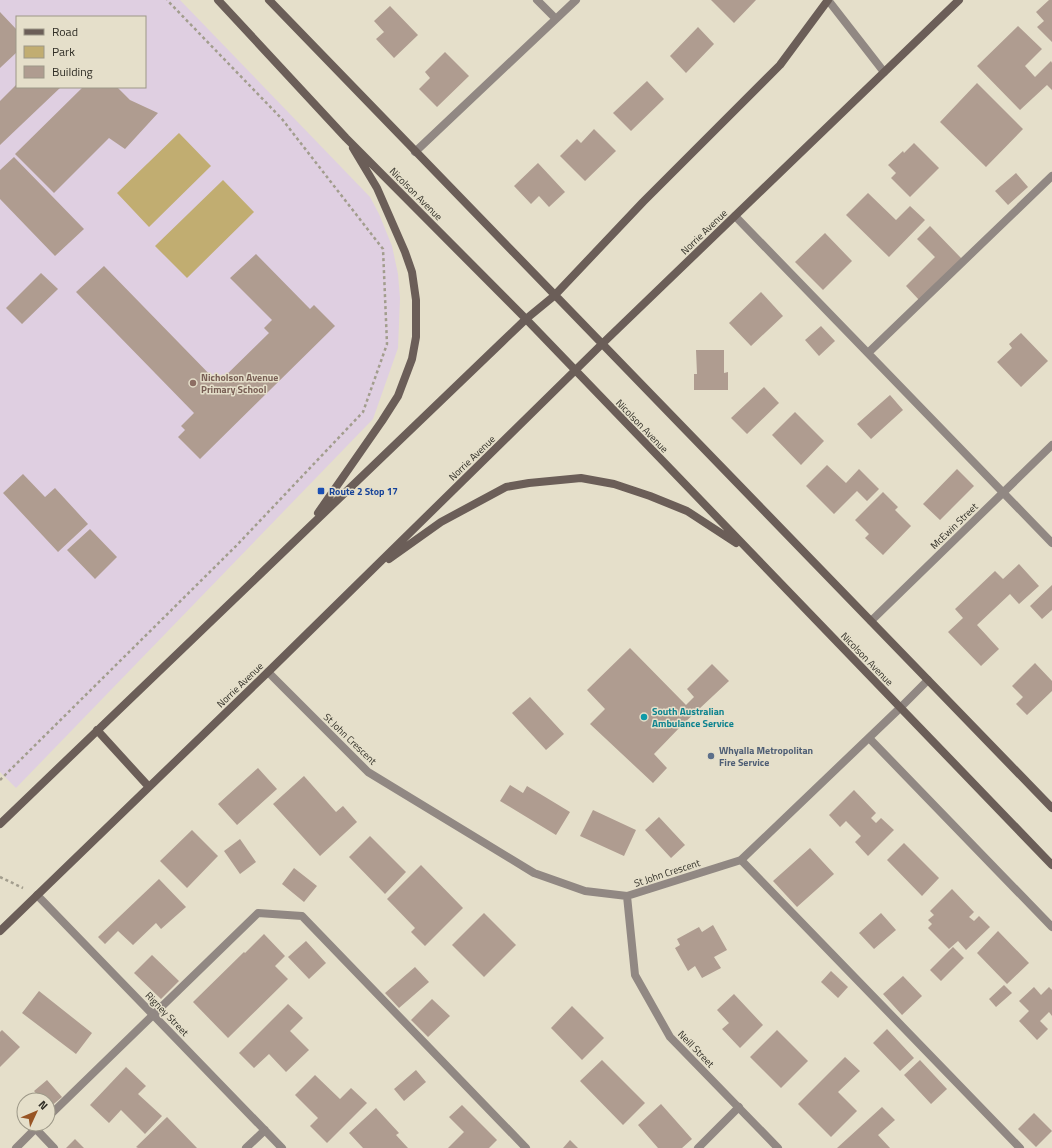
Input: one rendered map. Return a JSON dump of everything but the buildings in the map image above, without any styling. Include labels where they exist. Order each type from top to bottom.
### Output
[{"type":"main road","name":"Nicolson Avenue","points":[[218,0],[346,138],[526,319],[1052,865]]},
{"type":"main road","points":[[269,0],[554,296],[1052,808]]},
{"type":"main road","points":[[0,824],[526,319],[554,296],[644,202],[780,65],[828,0]]},
{"type":"main road","name":"Norrie Avenue","points":[[0,931],[268,672],[602,344],[959,0]]},
{"type":"main road","points":[[308,527],[378,428],[398,396],[412,359],[416,337],[416,300],[412,272],[405,252],[377,188],[346,138]]},
{"type":"main road","points":[[368,574],[441,522],[506,488],[529,483],[581,478],[614,484],[650,496],[687,511],[748,551]]},
{"type":"main road","points":[[97,730],[149,787]]},
{"type":"street","points":[[537,0],[556,20]]},
{"type":"street","points":[[415,152],[576,0]]},
{"type":"street","points":[[828,0],[884,72]]},
{"type":"street","points":[[868,353],[1052,176]]},
{"type":"street","points":[[735,216],[1052,543]]},
{"type":"street","name":"McEwin Street","points":[[871,621],[1052,445]]},
{"type":"street","name":"St John Crescent","points":[[268,672],[368,772],[534,873],[585,891],[627,896],[742,860],[928,680]]},
{"type":"street","points":[[869,738],[1052,927]]},
{"type":"street","points":[[742,860],[1020,1148]]},
{"type":"street","name":"Rigney Street","points":[[37,895],[282,1148]]},
{"type":"street","name":"Neill Street","points":[[627,896],[635,975],[670,1038],[778,1148]]},
{"type":"street","points":[[56,1109],[258,913],[302,916],[526,1148]]},
{"type":"street","points":[[698,1148],[739,1107]]},
{"type":"street","points":[[246,1148],[264,1130]]},
{"type":"street","points":[[16,1148],[32,1132]]},
{"type":"street","points":[[42,1132],[54,1148]]},
{"type":"path","points":[[0,780],[237,545],[363,412],[386,344],[384,249],[282,119],[167,0]]},
{"type":"path","points":[[0,877],[37,895]]},
{"type":"shaded area","name":"Nicholson Avenue Primary School","points":[[0,0],[180,0],[370,197],[379,214],[392,246],[398,274],[400,298],[398,348],[373,419],[16,788],[0,772]]},
{"type":"green space","points":[[179,133],[211,166],[149,227],[117,193]]},
{"type":"green space","points":[[223,180],[254,212],[187,278],[155,246]]},
{"type":"place","name":"Nicholson Avenue Primary School","points":[[193,383]]},
{"type":"place","name":"Route 2 Stop 17","points":[[321,491]]},
{"type":"place","name":"South Australian Ambulance Service","points":[[644,717]]},
{"type":"place","name":"Whyalla Metropolitan Fire Service","points":[[711,756]]}]
